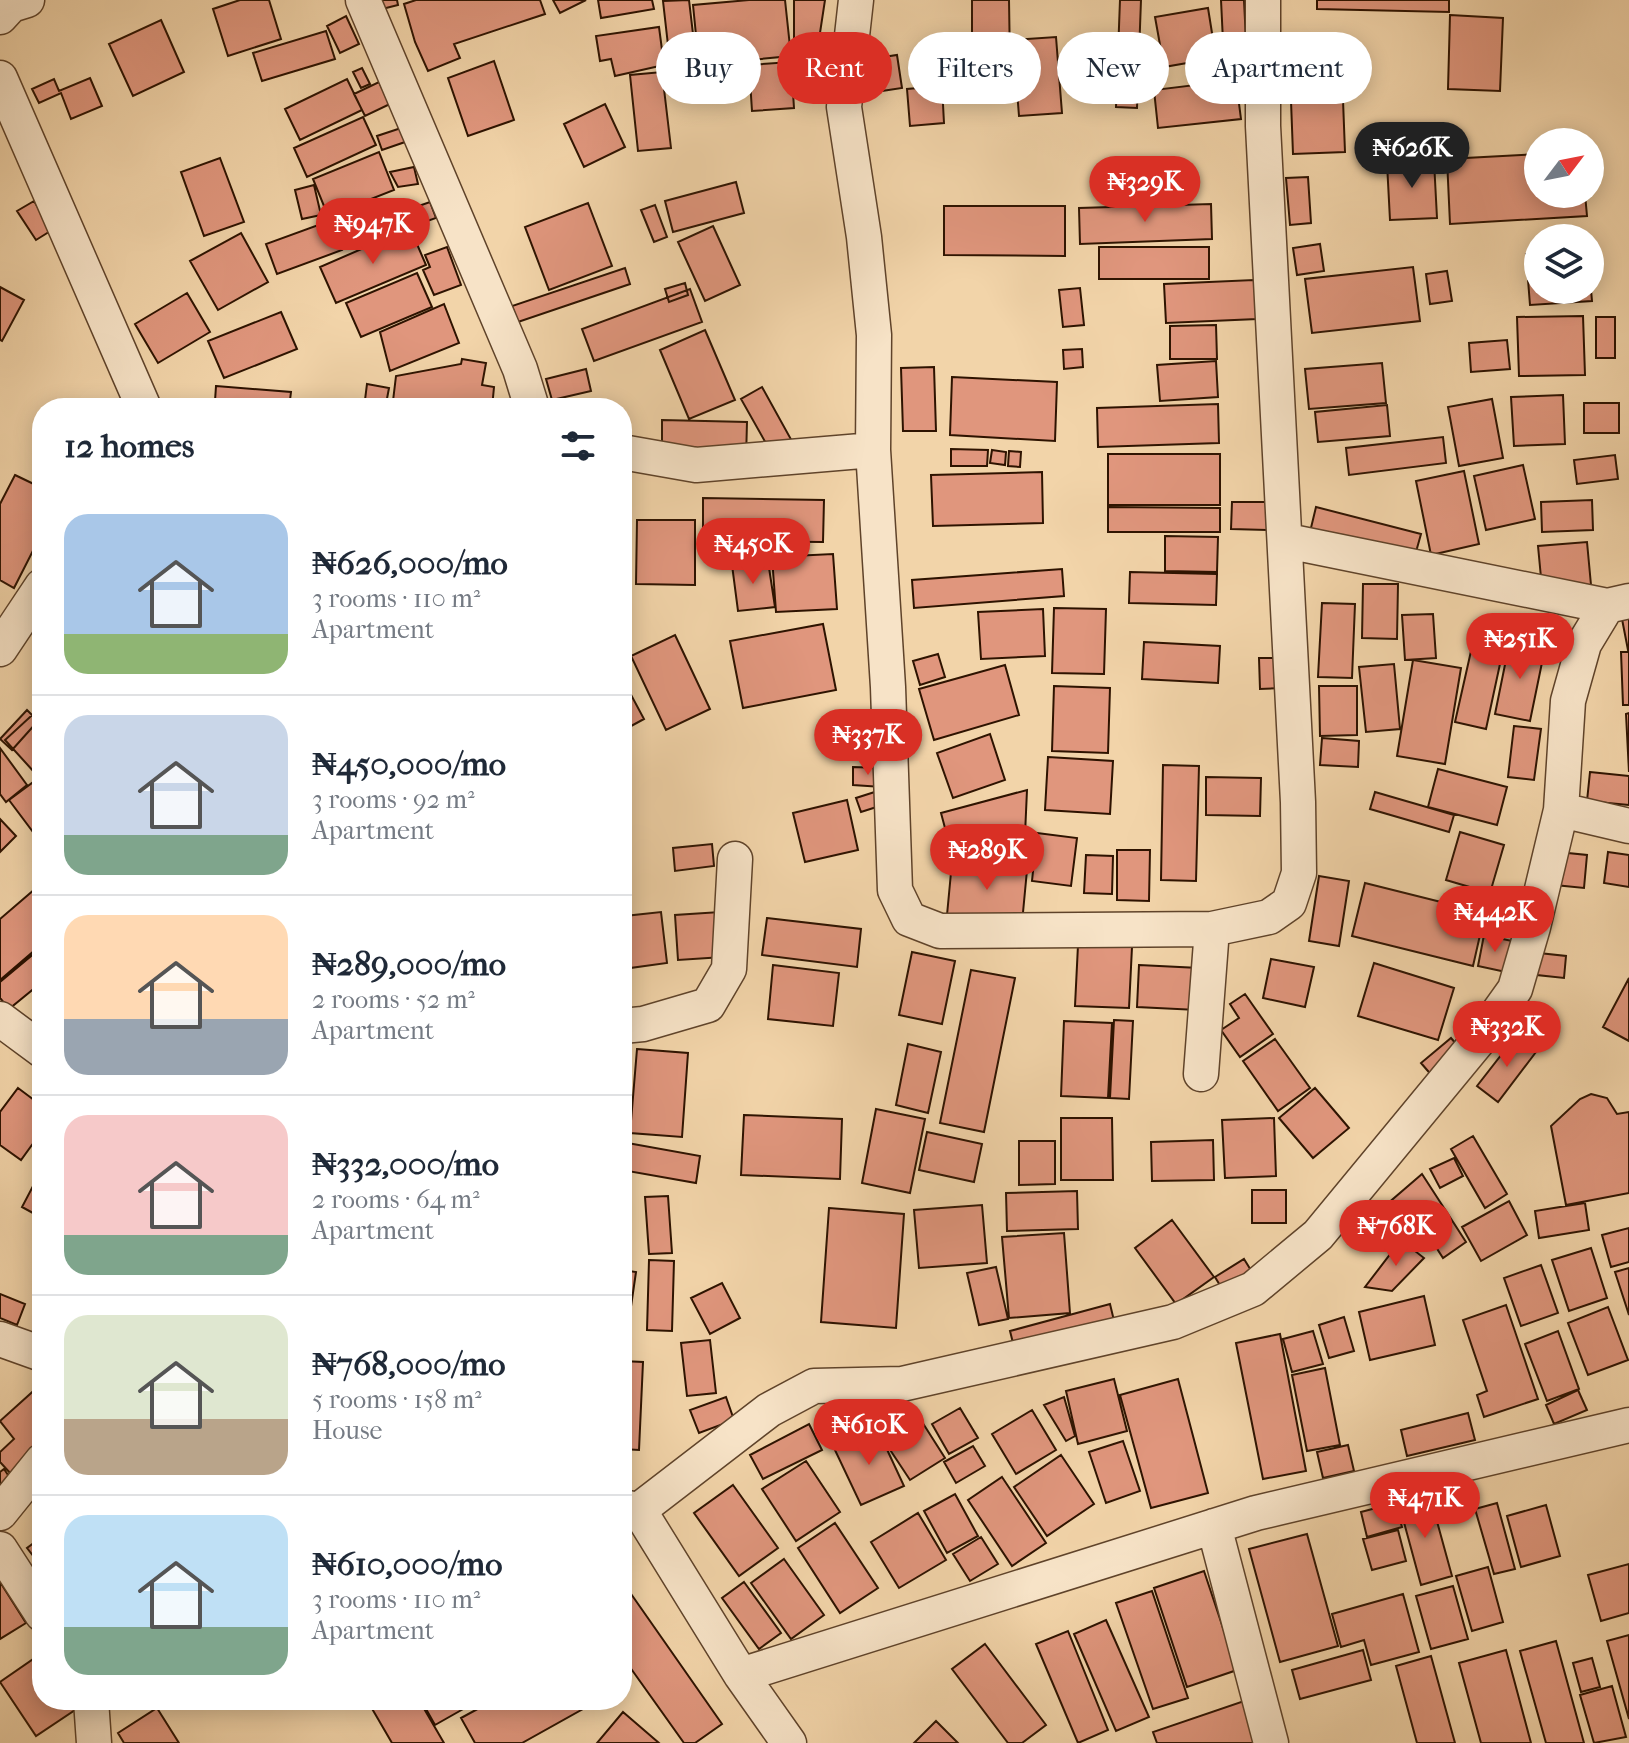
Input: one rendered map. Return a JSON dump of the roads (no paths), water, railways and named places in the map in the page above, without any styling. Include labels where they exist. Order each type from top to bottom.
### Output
[{"type":"street","points":[[0,17],[11,5],[27,0]]},
{"type":"street","points":[[363,0],[520,369],[529,398]]},
{"type":"street","points":[[856,0],[844,107],[864,237],[874,335],[873,450],[888,687],[895,890],[909,919],[940,931],[1212,929],[1269,917],[1289,903],[1299,873],[1298,802],[1287,541],[1263,126],[1263,0]]},
{"type":"street","points":[[0,78],[140,398]]},
{"type":"street","points":[[632,454],[696,465],[873,450]]},
{"type":"street","points":[[632,1507],[769,1410],[814,1386],[902,1384],[1173,1322],[1253,1289],[1318,1235],[1478,1041],[1515,989],[1561,810],[1568,701],[1584,644],[1618,604],[1287,541]]},
{"type":"street","points":[[0,649],[32,601]]},
{"type":"street","points":[[1561,810],[1629,826]]},
{"type":"street","points":[[632,1025],[708,1005],[729,969],[735,859]]},
{"type":"street","points":[[1201,1074],[1212,929]]},
{"type":"street","points":[[0,1019],[32,1043]]},
{"type":"street","points":[[0,1339],[32,1350]]},
{"type":"street","points":[[741,1675],[1272,1509],[1629,1425]]},
{"type":"street","points":[[0,1513],[32,1473]]},
{"type":"street","points":[[632,1511],[789,1743]]},
{"type":"street","points":[[1214,1526],[1271,1743]]},
{"type":"street","points":[[0,1549],[32,1599]]},
{"type":"street","points":[[92,1710],[94,1743]]}]
